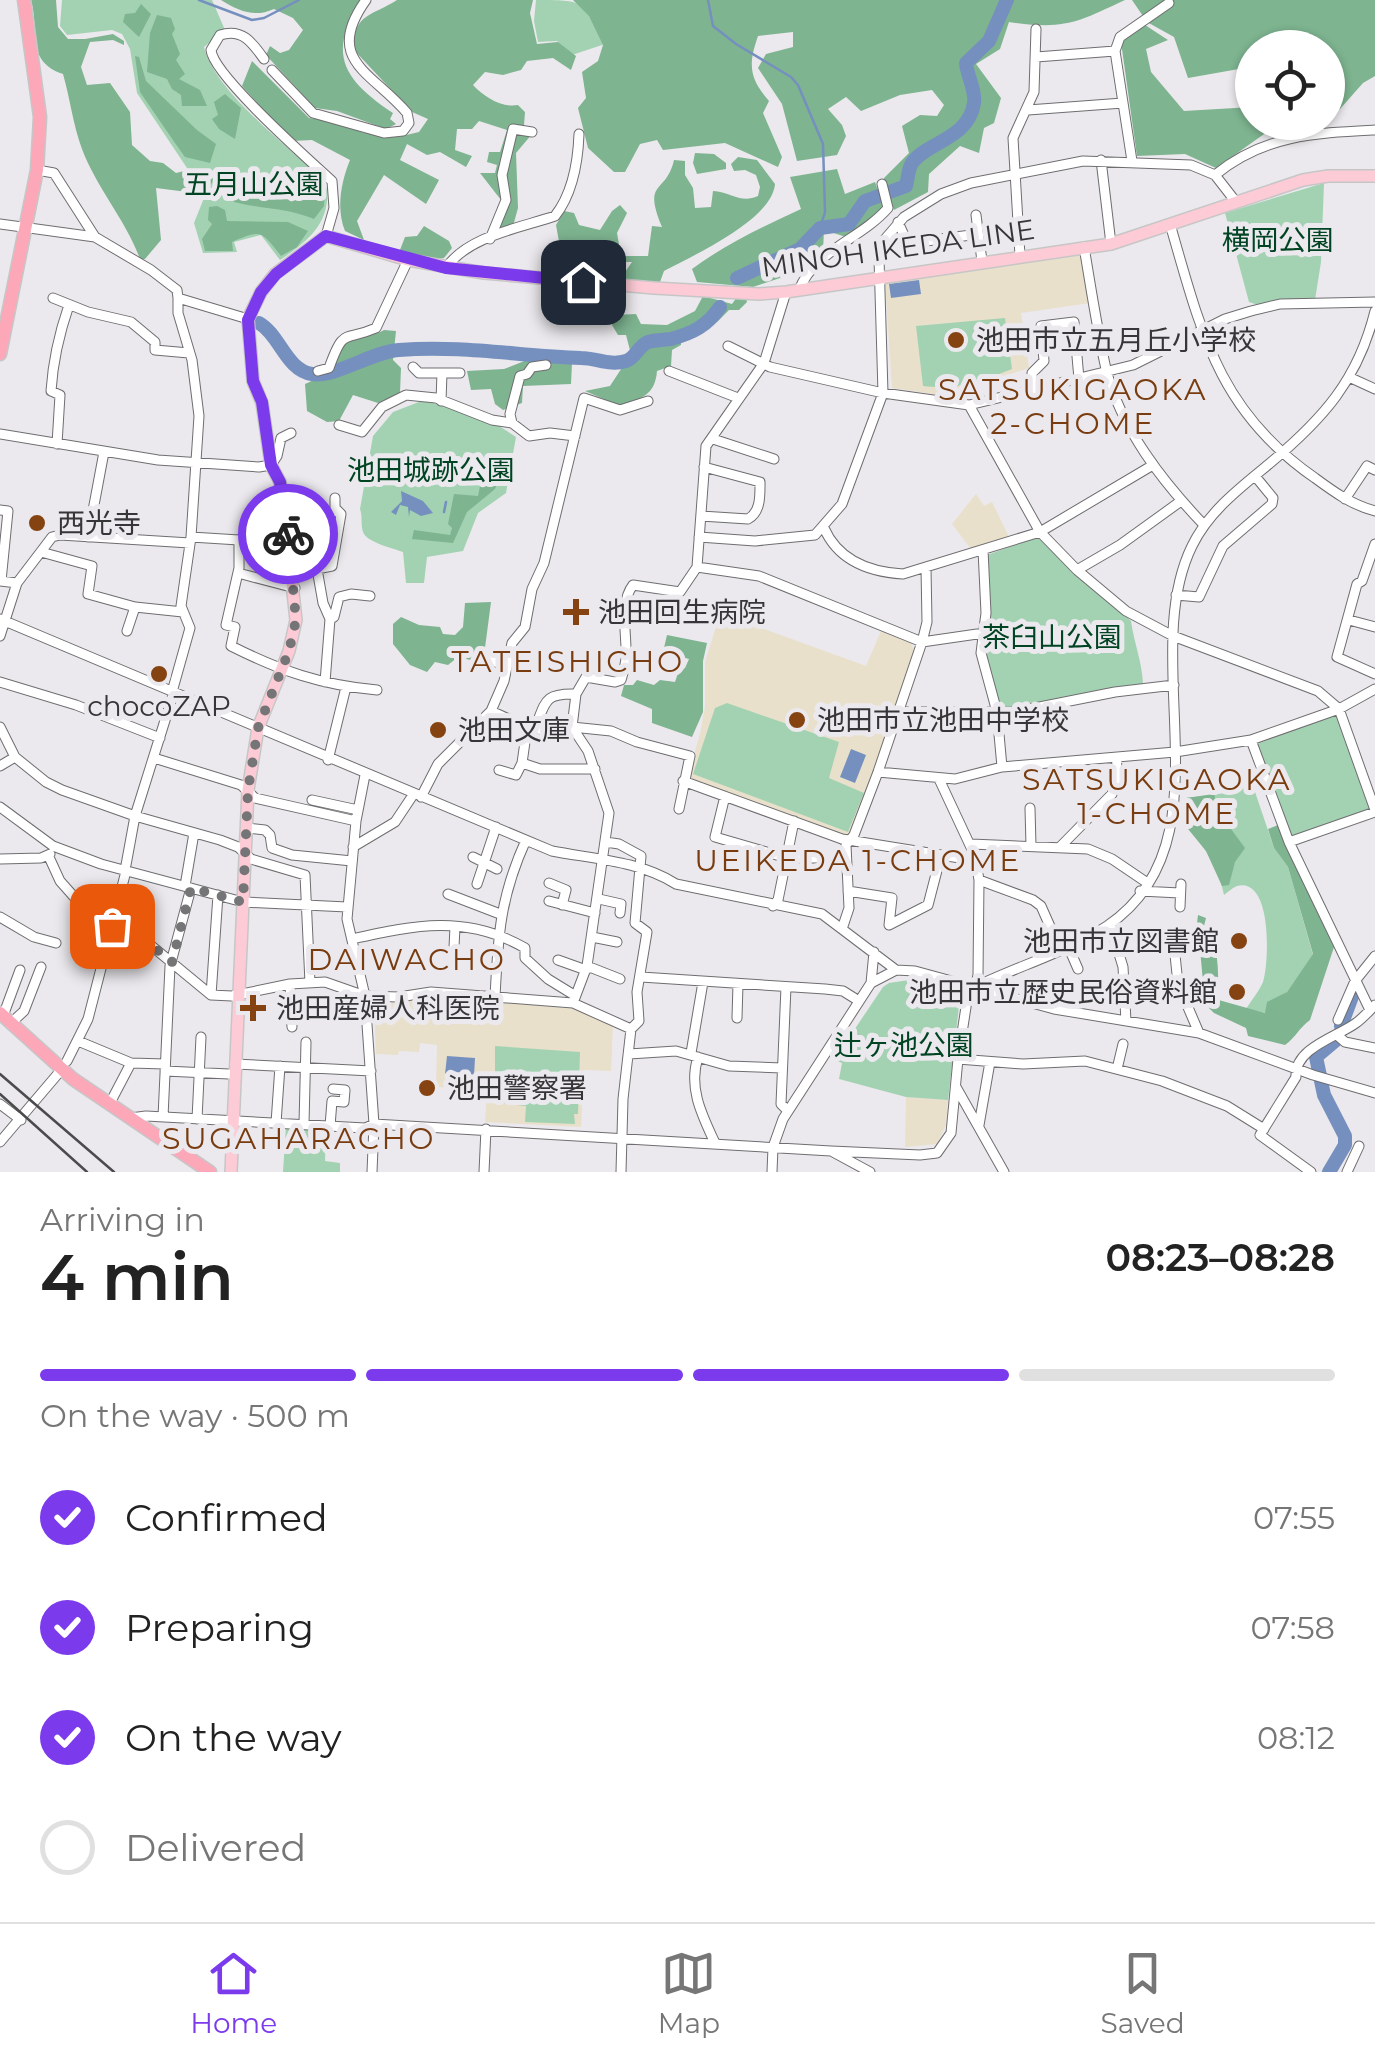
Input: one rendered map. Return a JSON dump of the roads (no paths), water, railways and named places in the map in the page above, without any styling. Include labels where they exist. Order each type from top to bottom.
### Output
[{"type":"highway","points":[[0,354],[5,310],[37,170],[40,117],[24,0]]},
{"type":"highway","points":[[4,1018],[109,1106],[210,1172]]},
{"type":"main road","name":"MINOH IKEDA LINE","points":[[326,236],[446,268],[760,294],[1112,244],[1303,180],[1375,176]]},
{"type":"main road","points":[[231,1172],[232,1069],[248,790],[258,728],[296,620],[280,482],[271,465],[262,402],[253,381],[248,320],[261,292],[276,274],[326,236]]},
{"type":"street","points":[[326,236],[336,194],[332,180],[212,62],[210,50],[220,36],[238,33],[252,42],[313,112],[384,133],[403,131],[409,122],[407,113],[358,66],[348,46],[349,30],[366,0]]},
{"type":"street","points":[[1132,161],[1116,52],[1120,38],[1169,4]]},
{"type":"street","points":[[1020,256],[1013,138],[1034,92],[1036,29]]},
{"type":"street","points":[[1036,57],[1116,52]]},
{"type":"street","points":[[1028,110],[1123,103]]},
{"type":"street","points":[[490,239],[506,200],[502,175],[512,129],[532,132]]},
{"type":"street","points":[[1215,175],[1243,154],[1277,140],[1318,132],[1375,130]]},
{"type":"street","points":[[446,268],[454,255],[555,216],[562,208],[578,162],[579,134]]},
{"type":"street","points":[[1101,160],[1112,244]]},
{"type":"street","points":[[574,999],[587,968],[610,812],[588,751],[572,726],[576,694],[586,677],[620,680],[626,658],[628,591],[634,585],[680,592],[698,567],[706,446],[764,363],[792,291],[804,276],[822,258],[941,194],[1014,173],[1101,160],[1183,163],[1215,175],[1236,202]]},
{"type":"street","points":[[37,170],[54,174],[95,237]]},
{"type":"street","points":[[882,184],[891,219],[907,242],[978,234]]},
{"type":"street","points":[[976,215],[982,261]]},
{"type":"street","points":[[700,536],[754,541],[815,534],[842,504],[883,392],[878,277],[891,219]]},
{"type":"street","points":[[0,224],[95,237],[177,290],[178,313],[198,398],[190,540],[180,606],[190,628],[135,816],[126,870],[88,1019],[64,1065],[0,1142]]},
{"type":"street","points":[[1170,224],[1202,332],[1226,385],[1280,454],[1345,499],[1375,511]]},
{"type":"street","points":[[1084,247],[1107,373],[1133,433],[1153,465],[1204,525]]},
{"type":"street","points":[[318,371],[329,368],[345,337],[376,328],[408,260]]},
{"type":"street","points":[[54,298],[131,322],[155,342],[155,350],[189,353]]},
{"type":"street","points":[[178,298],[248,320]]},
{"type":"street","points":[[728,346],[770,367],[883,392],[969,405],[1107,373],[1144,360],[1225,319],[1280,304],[1375,302]]},
{"type":"street","points":[[57,444],[60,395],[51,391],[52,371],[69,305]]},
{"type":"street","points":[[128,1118],[365,1128],[374,1124],[831,1151],[920,1155],[938,1152],[951,1134],[968,994],[1110,924],[1143,887],[1160,859],[1171,828],[1176,752],[1173,636],[1180,573],[1204,525],[1224,501],[1330,407],[1351,378],[1368,340],[1375,311]]},
{"type":"street","points":[[1033,390],[1032,372],[1044,361],[1041,326],[1074,322],[1080,379]]},
{"type":"street","points":[[512,422],[510,414],[520,376],[528,374],[532,367],[546,365]]},
{"type":"street","points":[[412,367],[420,372],[460,373]]},
{"type":"street","points":[[669,371],[738,398]]},
{"type":"street","points":[[441,401],[442,373]]},
{"type":"street","points":[[1351,378],[1375,389]]},
{"type":"street","points":[[339,425],[362,432],[382,408],[406,390],[492,420],[512,422],[529,436],[574,436]]},
{"type":"street","points":[[353,847],[394,822],[438,764],[490,711],[512,643],[525,627],[584,398],[620,410],[648,401]]},
{"type":"street","points":[[969,405],[1040,532],[1126,611],[1173,636],[1318,691],[1339,709],[1375,811],[1289,842]]},
{"type":"street","points":[[0,434],[196,464],[271,465],[278,456],[282,438],[291,432]]},
{"type":"street","points":[[713,439],[774,460]]},
{"type":"street","points":[[88,537],[104,452]]},
{"type":"street","points":[[824,528],[831,544],[860,566],[902,574],[1040,532],[1153,465]]},
{"type":"street","points":[[1345,499],[1367,466],[1375,470]]},
{"type":"street","points":[[701,516],[748,519],[759,501],[760,482],[704,467]]},
{"type":"street","points":[[1176,594],[1198,597],[1223,546],[1272,504],[1273,498],[1255,476]]},
{"type":"street","points":[[325,682],[330,618],[317,570],[332,566],[342,514],[338,512],[336,498]]},
{"type":"street","points":[[1077,570],[1181,501]]},
{"type":"street","points":[[0,510],[8,511],[0,581],[18,583]]},
{"type":"street","points":[[0,636],[18,583],[52,538],[239,540],[250,531],[338,512]]},
{"type":"street","points":[[239,540],[238,574],[226,624],[235,627],[230,646],[281,671],[346,687],[377,690]]},
{"type":"street","points":[[290,546],[314,543]]},
{"type":"street","points":[[1375,545],[1362,581],[1357,584],[1337,657],[1375,674]]},
{"type":"street","points":[[983,550],[987,579],[981,653],[996,712],[1002,767]]},
{"type":"street","points":[[42,552],[92,566],[88,594],[135,607],[183,612]]},
{"type":"street","points":[[698,567],[759,576],[922,642],[984,633]]},
{"type":"street","points":[[842,929],[848,908],[846,845],[854,835],[878,772],[928,622],[926,568]]},
{"type":"street","points":[[238,574],[295,588]]},
{"type":"street","points":[[1362,581],[1375,586]]},
{"type":"street","points":[[330,618],[334,617],[339,597],[370,596]]},
{"type":"street","points":[[127,630],[135,607]]},
{"type":"street","points":[[3,620],[172,695],[552,852],[640,867],[676,884],[822,914],[896,970],[1054,1009],[1200,1033],[1327,1080],[1375,1093]]},
{"type":"street","points":[[1349,620],[1375,627]]},
{"type":"street","points":[[484,658],[507,666]]},
{"type":"street","points":[[0,682],[76,705],[160,738]]},
{"type":"street","points":[[898,712],[1042,709],[1115,692],[1174,685]]},
{"type":"street","points":[[328,760],[346,687]]},
{"type":"street","points":[[878,772],[955,779],[1002,767],[1176,752],[1250,740],[1339,709],[1375,689]]},
{"type":"street","points":[[499,770],[516,775],[531,728],[547,698],[554,693],[576,694]]},
{"type":"street","points":[[490,711],[531,728],[562,730],[572,726],[611,731],[690,756],[678,809]]},
{"type":"street","points":[[6,729],[15,756],[62,790],[238,847],[250,859],[304,875],[310,983]]},
{"type":"street","points":[[1250,740],[1289,842],[1357,984],[1373,1008],[1358,1022],[1312,1049],[1295,1068],[1296,1077],[1260,1135],[1311,1172]]},
{"type":"street","points":[[0,766],[15,756]]},
{"type":"street","points":[[1061,846],[1112,794],[1117,757]]},
{"type":"street","points":[[154,758],[226,780],[248,790],[255,798],[308,811],[357,815]]},
{"type":"street","points":[[522,763],[540,769],[595,769]]},
{"type":"street","points":[[365,775],[347,907],[366,996],[374,1124],[372,1172]]},
{"type":"street","points":[[939,779],[975,856],[979,880],[976,987]]},
{"type":"street","points":[[682,781],[850,839],[966,859],[975,856]]},
{"type":"street","points":[[725,796],[715,837],[786,858],[814,858]]},
{"type":"street","points":[[308,811],[312,797],[357,815]]},
{"type":"street","points":[[0,807],[53,846],[76,857],[243,902],[347,907]]},
{"type":"street","points":[[1030,808],[1031,846]]},
{"type":"street","points":[[773,906],[778,900],[794,821]]},
{"type":"street","points":[[477,884],[496,827]]},
{"type":"street","points":[[246,828],[265,830],[272,848],[352,861]]},
{"type":"street","points":[[163,1117],[172,962],[188,887],[194,833]]},
{"type":"street","points":[[495,997],[500,914],[507,882],[526,840]]},
{"type":"street","points":[[606,842],[641,856],[635,923],[646,932],[637,992],[639,1021],[631,1029],[623,1099],[621,1172]]},
{"type":"street","points":[[971,844],[1088,849],[1112,859],[1143,887],[1180,888],[1180,907]]},
{"type":"street","points":[[53,846],[49,857],[60,881],[100,924],[131,929],[211,995],[326,982],[366,996],[399,997],[431,992],[574,999]]},
{"type":"street","points":[[848,890],[892,898],[888,925],[928,905],[940,854]]},
{"type":"street","points":[[0,859],[49,857]]},
{"type":"street","points":[[473,857],[496,869]]},
{"type":"street","points":[[979,880],[1034,900],[1078,969]]},
{"type":"street","points":[[549,882],[566,890],[562,904]]},
{"type":"street","points":[[448,894],[500,914]]},
{"type":"street","points":[[211,995],[218,895]]},
{"type":"street","points":[[599,899],[621,904],[620,912]]},
{"type":"street","points":[[549,900],[596,913]]},
{"type":"street","points":[[0,916],[34,937],[56,942]]},
{"type":"street","points":[[352,939],[428,924],[498,933],[525,948],[524,958],[574,999],[631,1029]]},
{"type":"street","points":[[1110,924],[1124,967],[1126,1021]]},
{"type":"street","points":[[454,947],[455,927]]},
{"type":"street","points":[[592,937],[617,942]]},
{"type":"street","points":[[1174,944],[1178,984],[1200,1033]]},
{"type":"street","points":[[772,1172],[773,1146],[788,1111],[871,983],[874,950]]},
{"type":"street","points":[[1338,1020],[1375,956]]},
{"type":"street","points":[[558,960],[620,979]]},
{"type":"street","points":[[4,1018],[24,1011],[40,966]]},
{"type":"street","points":[[4,1018],[20,970]]},
{"type":"street","points":[[871,983],[896,970]]},
{"type":"street","points":[[641,977],[844,991],[860,1001]]},
{"type":"street","points":[[703,982],[694,1084],[715,1143]]},
{"type":"street","points":[[290,984],[292,1027]]},
{"type":"street","points":[[736,1018],[738,984]]},
{"type":"street","points":[[786,987],[781,1104],[788,1111]]},
{"type":"street","points":[[1357,1045],[1358,1022]]},
{"type":"street","points":[[1336,1035],[1340,1040],[1375,1048]]},
{"type":"street","points":[[197,1118],[201,1036]]},
{"type":"street","points":[[78,1040],[131,1062],[200,1073],[280,1066],[370,1071]]},
{"type":"street","points":[[304,1124],[306,1042]]},
{"type":"street","points":[[1116,1069],[1123,1044]]},
{"type":"street","points":[[629,1054],[663,1050],[729,1066],[782,1068]]},
{"type":"street","points":[[958,1059],[1048,1064],[1075,1059],[1162,1081],[1228,1106],[1264,1129]]},
{"type":"street","points":[[109,1106],[131,1062]]},
{"type":"street","points":[[979,1125],[990,1062]]},
{"type":"street","points":[[276,1123],[280,1066]]},
{"type":"street","points":[[955,1086],[1004,1172]]},
{"type":"street","points":[[330,1126],[332,1102],[344,1102],[345,1090],[333,1089]]},
{"type":"street","points":[[0,1104],[20,1120]]},
{"type":"street","points":[[484,1172],[486,1129]]},
{"type":"street","points":[[1347,1172],[1358,1158],[1359,1146]]},
{"type":"street","points":[[831,1151],[870,1172]]},
{"type":"water","points":[[919,280],[921,294],[891,298],[889,284]]},
{"type":"water","points":[[401,491],[423,501],[433,513],[421,516],[410,510],[409,517],[408,507],[400,505],[396,515],[391,512],[402,501]]},
{"type":"water","points":[[851,749],[866,755],[855,783],[840,777]]},
{"type":"water","points":[[447,1056],[475,1058],[474,1076],[445,1074]]},
{"type":"waterway","points":[[199,0],[252,20],[299,0]]},
{"type":"waterway","points":[[708,0],[713,26],[798,85],[823,144],[825,212],[820,228]]},
{"type":"waterway","points":[[737,278],[800,249],[820,228],[849,224],[865,201],[906,186],[911,165],[918,156],[956,132],[970,115],[974,98],[966,63],[989,41],[1007,0]]},
{"type":"waterway","points":[[259,323],[296,366],[321,374],[388,352],[422,349],[620,362],[648,342],[671,339],[699,328],[720,307]]},
{"type":"waterway","points":[[444,512],[446,502]]},
{"type":"waterway","points":[[1341,1026],[1354,991]]},
{"type":"waterway","points":[[1329,1172],[1345,1145],[1345,1136],[1324,1095],[1316,1057],[1335,1041]]},
{"type":"railway","points":[[0,1074],[114,1172]]},
{"type":"railway","points":[[0,1094],[87,1172]]},
{"type":"place","name":"池田市立五月丘小学校","points":[[956,340]]},
{"type":"place","name":"西光寺","points":[[37,523]]},
{"type":"place","name":"池田回生病院","points":[[576,612]]},
{"type":"place","name":"chocoZAP","points":[[159,674]]},
{"type":"place","name":"池田市立池田中学校","points":[[797,720]]},
{"type":"place","name":"池田文庫","points":[[438,730]]},
{"type":"place","name":"池田市立図書館","points":[[1239,941]]},
{"type":"place","name":"池田市立歴史民俗資料館","points":[[1237,992]]},
{"type":"place","name":"池田産婦人科医院","points":[[253,1008]]},
{"type":"place","name":"池田警察署","points":[[427,1088]]},
{"type":"district","name":"SATSUKIGAOKA 2-CHOME","points":[[1073,406]]},
{"type":"district","name":"TATEISHICHO","points":[[568,661]]},
{"type":"district","name":"SATSUKIGAOKA 1-CHOME","points":[[1157,796]]},
{"type":"district","name":"UEIKEDA 1-CHOME","points":[[858,860]]},
{"type":"district","name":"DAIWACHO","points":[[407,959]]},
{"type":"district","name":"SUGAHARACHO","points":[[299,1138]]},
{"type":"park label","name":"五月山公園","points":[[254,184]]},
{"type":"park label","name":"横岡公園","points":[[1278,240]]},
{"type":"park label","name":"池田城跡公園","points":[[431,470]]},
{"type":"park label","name":"茶臼山公園","points":[[1052,637]]},
{"type":"park label","name":"辻ヶ池公園","points":[[904,1045]]}]
